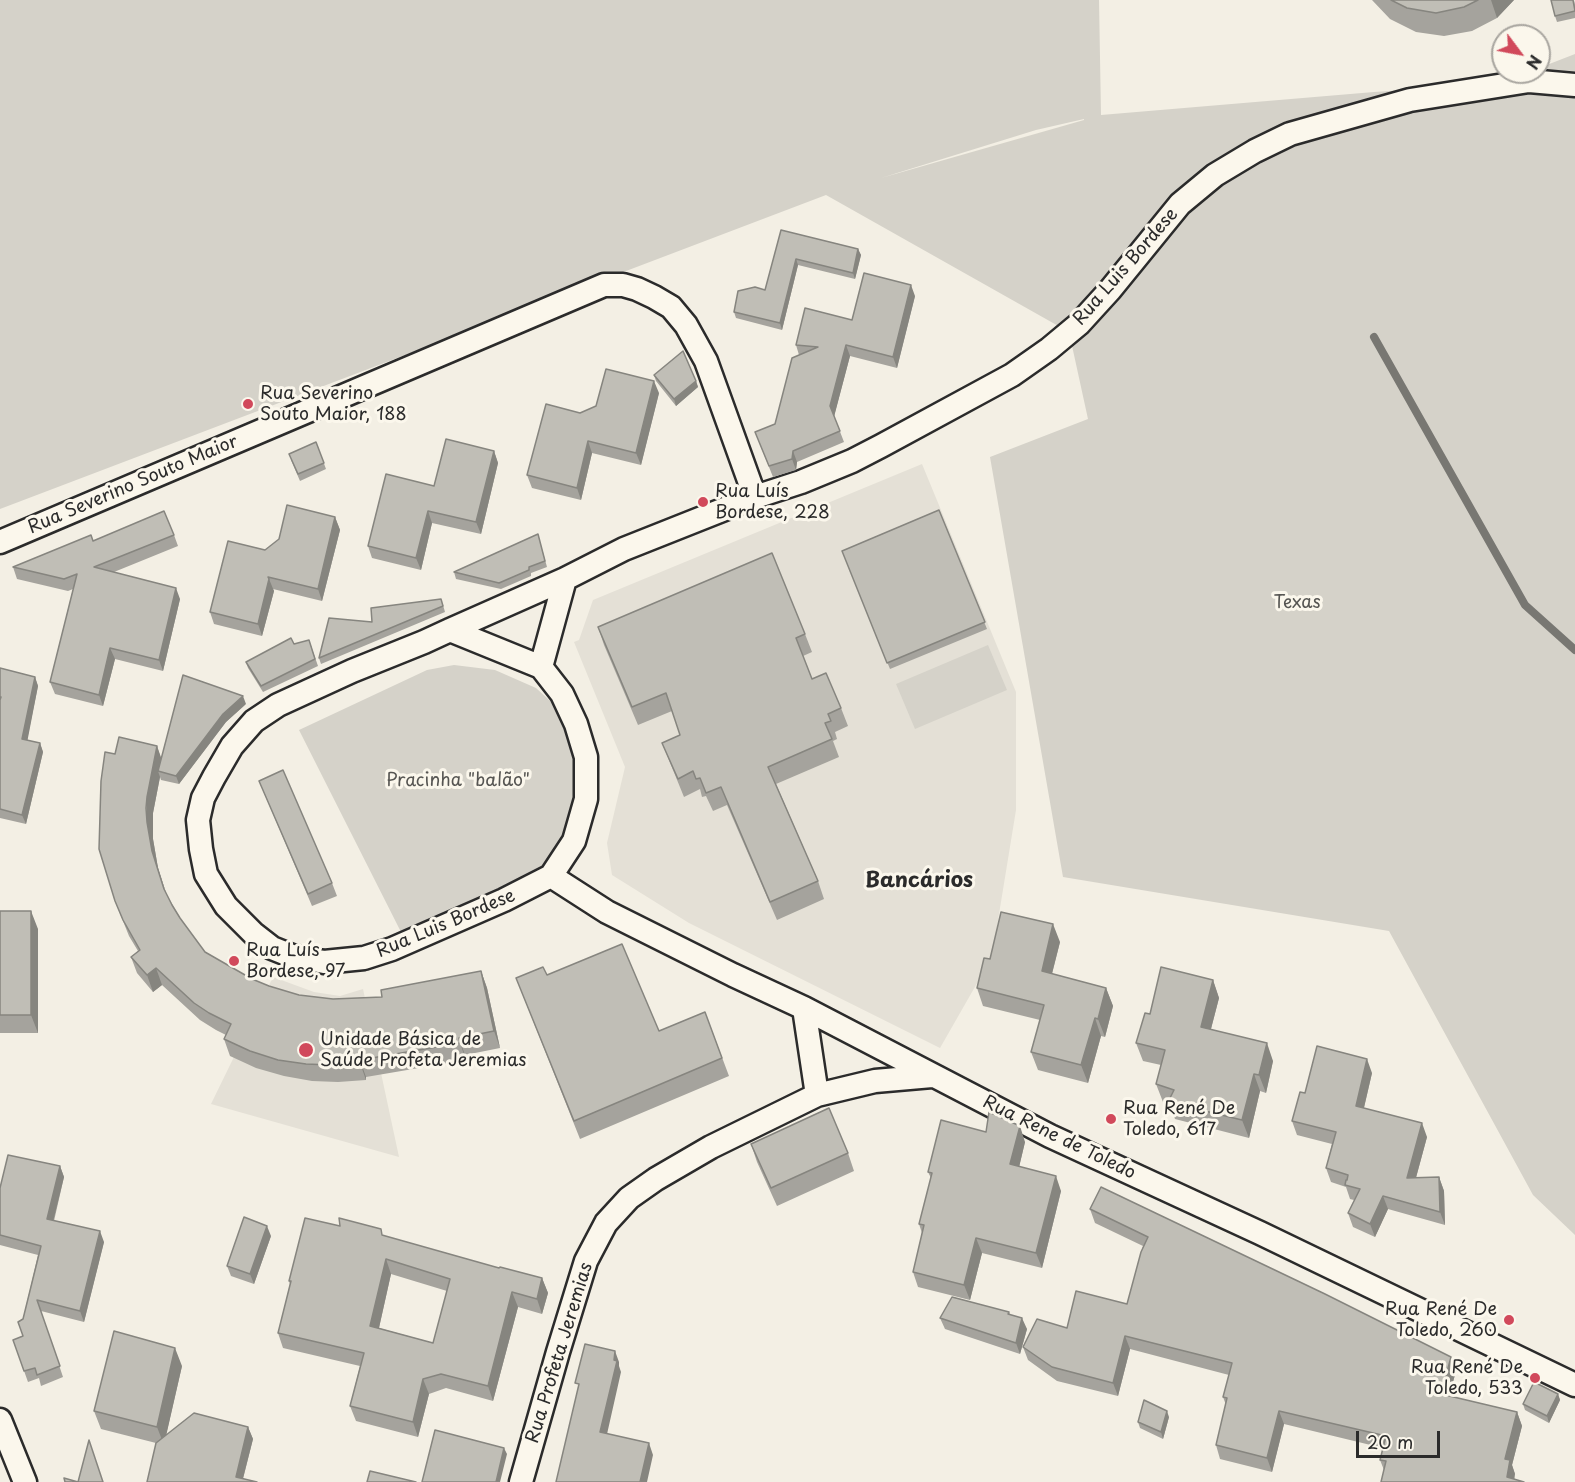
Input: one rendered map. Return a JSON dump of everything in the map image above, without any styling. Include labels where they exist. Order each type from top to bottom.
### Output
[{"type":"street","name":"Rua Luis Bordese","points":[[450,630],[541,667],[562,694],[576,724],[586,757],[586,799],[574,841],[551,876],[494,905],[392,949],[364,958],[324,962],[292,956],[272,948],[226,906],[206,874],[198,820],[203,798],[232,746],[254,721],[278,705],[566,579],[624,549],[852,461],[1012,375],[1049,350],[1079,324],[1110,290],[1180,204],[1215,175],[1255,151],[1290,134],[1410,100],[1529,81],[1575,85]]},
{"type":"street","name":"Rua Severino Souto Maior","points":[[0,542],[604,285],[623,285],[654,297],[671,307],[686,325],[706,362],[754,497]]},
{"type":"street","points":[[541,667],[566,579]]},
{"type":"street","name":"Rua Rene de Toledo","points":[[551,876],[608,912],[722,970],[804,1008],[1050,1136],[1270,1238],[1575,1385]]},
{"type":"street","points":[[804,1008],[817,1095]]},
{"type":"street","name":"Rua Profeta Jeremias","points":[[521,1482],[586,1261],[606,1223],[629,1198],[656,1179],[711,1147],[817,1095],[875,1081],[932,1076]]},
{"type":"street","points":[[0,1420],[26,1482]]},
{"type":"shaded area","points":[[922,464],[1016,692],[1016,810],[992,957],[940,1048],[689,923],[612,875],[607,843],[625,767],[574,642],[579,640],[593,600]]},
{"type":"shaded area","name":"Unidade Básica de Saúde Profeta Jeremias","points":[[273,977],[314,992],[340,996],[363,989],[399,1157],[211,1104]]},
{"type":"green space","name":"Texas","points":[[0,0],[1099,0],[1101,115],[1374,92],[1497,84],[1551,84],[1551,63],[1575,54],[1575,1235],[1533,1195],[1389,931],[1063,877],[990,457],[1088,419],[1069,332],[826,195],[0,509]],"holes":[[[1084,119],[1084,120],[881,178],[1036,130]]]},
{"type":"green space","points":[[988,645],[1007,690],[915,729],[896,684]]},
{"type":"green space","name":"Pracinha \"balão\"","points":[[454,665],[495,670],[536,688],[561,711],[577,742],[577,811],[561,842],[540,869],[402,934],[299,730],[427,670]]},
{"type":"building","points":[[1391,0],[1478,0],[1464,7],[1436,13],[1407,8]]},
{"type":"building","points":[[1551,0],[1573,0],[1575,11],[1555,16]]},
{"type":"building","points":[[781,230],[858,249],[853,273],[796,259],[780,323],[734,312],[738,291],[755,287],[765,290]]},
{"type":"building","points":[[864,273],[911,285],[893,357],[846,345],[830,406],[840,431],[793,451],[792,459],[769,466],[755,432],[775,424],[792,358],[818,347],[796,345],[805,308],[852,320]]},
{"type":"building","points":[[683,351],[696,381],[674,399],[654,375]]},
{"type":"building","points":[[606,369],[654,381],[636,453],[588,441],[577,488],[527,475],[546,404],[580,413],[596,406]]},
{"type":"building","points":[[446,439],[494,451],[476,522],[428,511],[416,558],[368,546],[386,474],[434,486]]},
{"type":"building","points":[[316,442],[324,463],[298,474],[289,454]]},
{"type":"building","points":[[287,505],[335,517],[318,589],[268,577],[258,624],[210,612],[228,541],[265,550],[279,539]]},
{"type":"building","points":[[939,510],[985,622],[887,663],[842,551]]},
{"type":"building","points":[[164,511],[174,535],[94,567],[176,588],[159,660],[110,648],[99,695],[50,682],[77,574],[64,579],[13,567],[91,535],[93,541]]},
{"type":"building","points":[[538,534],[545,561],[529,567],[529,570],[499,583],[454,572]]},
{"type":"building","points":[[772,553],[805,634],[796,638],[812,679],[826,673],[841,708],[828,714],[831,721],[825,723],[832,739],[768,767],[818,881],[770,902],[721,787],[706,793],[700,778],[696,779],[693,771],[678,779],[662,743],[680,735],[666,693],[632,707],[598,627]]},
{"type":"building","points":[[441,599],[443,606],[319,658],[329,618],[372,622],[371,608]]},
{"type":"building","points":[[291,638],[294,644],[309,640],[315,659],[261,686],[246,662]]},
{"type":"building","points":[[0,668],[35,677],[22,739],[40,743],[22,815],[0,809]]},
{"type":"building","points":[[183,675],[243,696],[223,714],[176,776],[158,771]]},
{"type":"building","points":[[119,737],[157,746],[146,808],[152,851],[164,889],[172,905],[205,952],[269,986],[299,995],[333,999],[382,997],[381,990],[481,971],[494,1031],[459,1038],[460,1043],[360,1060],[360,1063],[331,1065],[278,1060],[224,1039],[231,1024],[194,1003],[156,968],[147,975],[131,957],[140,950],[115,901],[99,849],[101,781],[105,752],[115,754]]},
{"type":"building","points":[[283,770],[332,883],[308,894],[259,781]]},
{"type":"building","points":[[0,911],[31,911],[31,1015],[0,1015]]},
{"type":"building","points":[[1001,912],[1053,924],[1042,971],[1106,988],[1098,1019],[1095,1018],[1081,1065],[1031,1052],[1044,1005],[977,988],[984,958],[990,959]]},
{"type":"building","points":[[622,944],[659,1031],[705,1012],[722,1058],[574,1121],[516,978],[543,967],[547,975]]},
{"type":"building","points":[[1161,967],[1213,980],[1201,1027],[1267,1043],[1259,1075],[1254,1074],[1242,1120],[1168,1102],[1174,1090],[1156,1084],[1165,1050],[1136,1043],[1145,1013],[1150,1014]]},
{"type":"building","points":[[1317,1046],[1367,1059],[1356,1106],[1422,1123],[1407,1178],[1439,1177],[1440,1212],[1383,1196],[1370,1224],[1348,1213],[1360,1189],[1345,1185],[1348,1175],[1326,1168],[1336,1132],[1292,1121],[1300,1092],[1305,1093]]},
{"type":"building","points":[[829,1108],[848,1153],[771,1188],[751,1144]]},
{"type":"building","points":[[989,1112],[1020,1126],[1010,1164],[1056,1176],[1036,1253],[976,1238],[964,1285],[913,1272],[924,1225],[919,1224],[932,1173],[928,1172],[941,1120],[986,1132]]},
{"type":"building","points":[[8,1155],[60,1166],[47,1219],[100,1231],[80,1311],[37,1300],[60,1366],[37,1375],[35,1368],[24,1371],[13,1340],[23,1336],[18,1322],[23,1319],[41,1246],[0,1235],[0,1188]]},
{"type":"building","points":[[1101,1187],[1451,1357],[1441,1394],[1517,1412],[1505,1459],[1510,1460],[1507,1477],[1524,1482],[1381,1482],[1386,1461],[1380,1460],[1386,1436],[1279,1411],[1267,1458],[1216,1445],[1227,1398],[1223,1397],[1232,1363],[1125,1336],[1113,1383],[1052,1367],[1023,1347],[1037,1319],[1067,1328],[1076,1291],[1127,1304],[1141,1252],[1148,1237],[1090,1209]]},
{"type":"building","points":[[244,1217],[267,1226],[250,1274],[227,1266]]},
{"type":"building","points":[[305,1218],[340,1226],[339,1218],[381,1229],[382,1235],[542,1278],[537,1299],[512,1292],[488,1386],[441,1374],[423,1379],[413,1422],[350,1406],[364,1353],[278,1333],[291,1281],[289,1281]],"holes":[[[386,1259],[450,1279],[433,1343],[370,1326]]]},
{"type":"building","points":[[952,1297],[1009,1312],[1008,1314],[1022,1318],[1016,1343],[940,1318]]},
{"type":"building","points":[[114,1331],[175,1348],[157,1427],[94,1411]]},
{"type":"building","points":[[585,1344],[615,1351],[614,1360],[617,1361],[600,1432],[649,1443],[640,1482],[556,1482],[579,1384],[575,1383]]},
{"type":"building","points":[[1534,1382],[1558,1394],[1547,1416],[1523,1404]]},
{"type":"building","points":[[1144,1400],[1167,1411],[1161,1432],[1138,1422]]},
{"type":"building","points":[[194,1413],[248,1427],[236,1477],[257,1482],[147,1482],[156,1443]]},
{"type":"building","points":[[435,1430],[504,1448],[496,1482],[422,1482]]},
{"type":"building","points":[[89,1440],[103,1482],[78,1482]]},
{"type":"building","points":[[370,1471],[416,1482],[367,1482]]},
{"type":"building","points":[[64,1478],[78,1482],[65,1482]]},
{"type":"waterway","points":[[1374,337],[1525,605],[1575,650]]},
{"type":"place","name":"Rua Severino Souto Maior, 188","points":[[248,404]]},
{"type":"place","name":"Rua Luís Bordese, 228","points":[[703,502]]},
{"type":"place","name":"Rua Luís Bordese, 97","points":[[234,961]]},
{"type":"place","name":"Unidade Básica de Saúde Profeta Jeremias","points":[[306,1050]]},
{"type":"place","name":"Rua René De Toledo, 617","points":[[1111,1119]]},
{"type":"place","name":"Rua René De Toledo, 260","points":[[1509,1320]]},
{"type":"place","name":"Rua René De Toledo, 533","points":[[1535,1378]]},
{"type":"district","name":"Bancários","points":[[919,881]]}]
